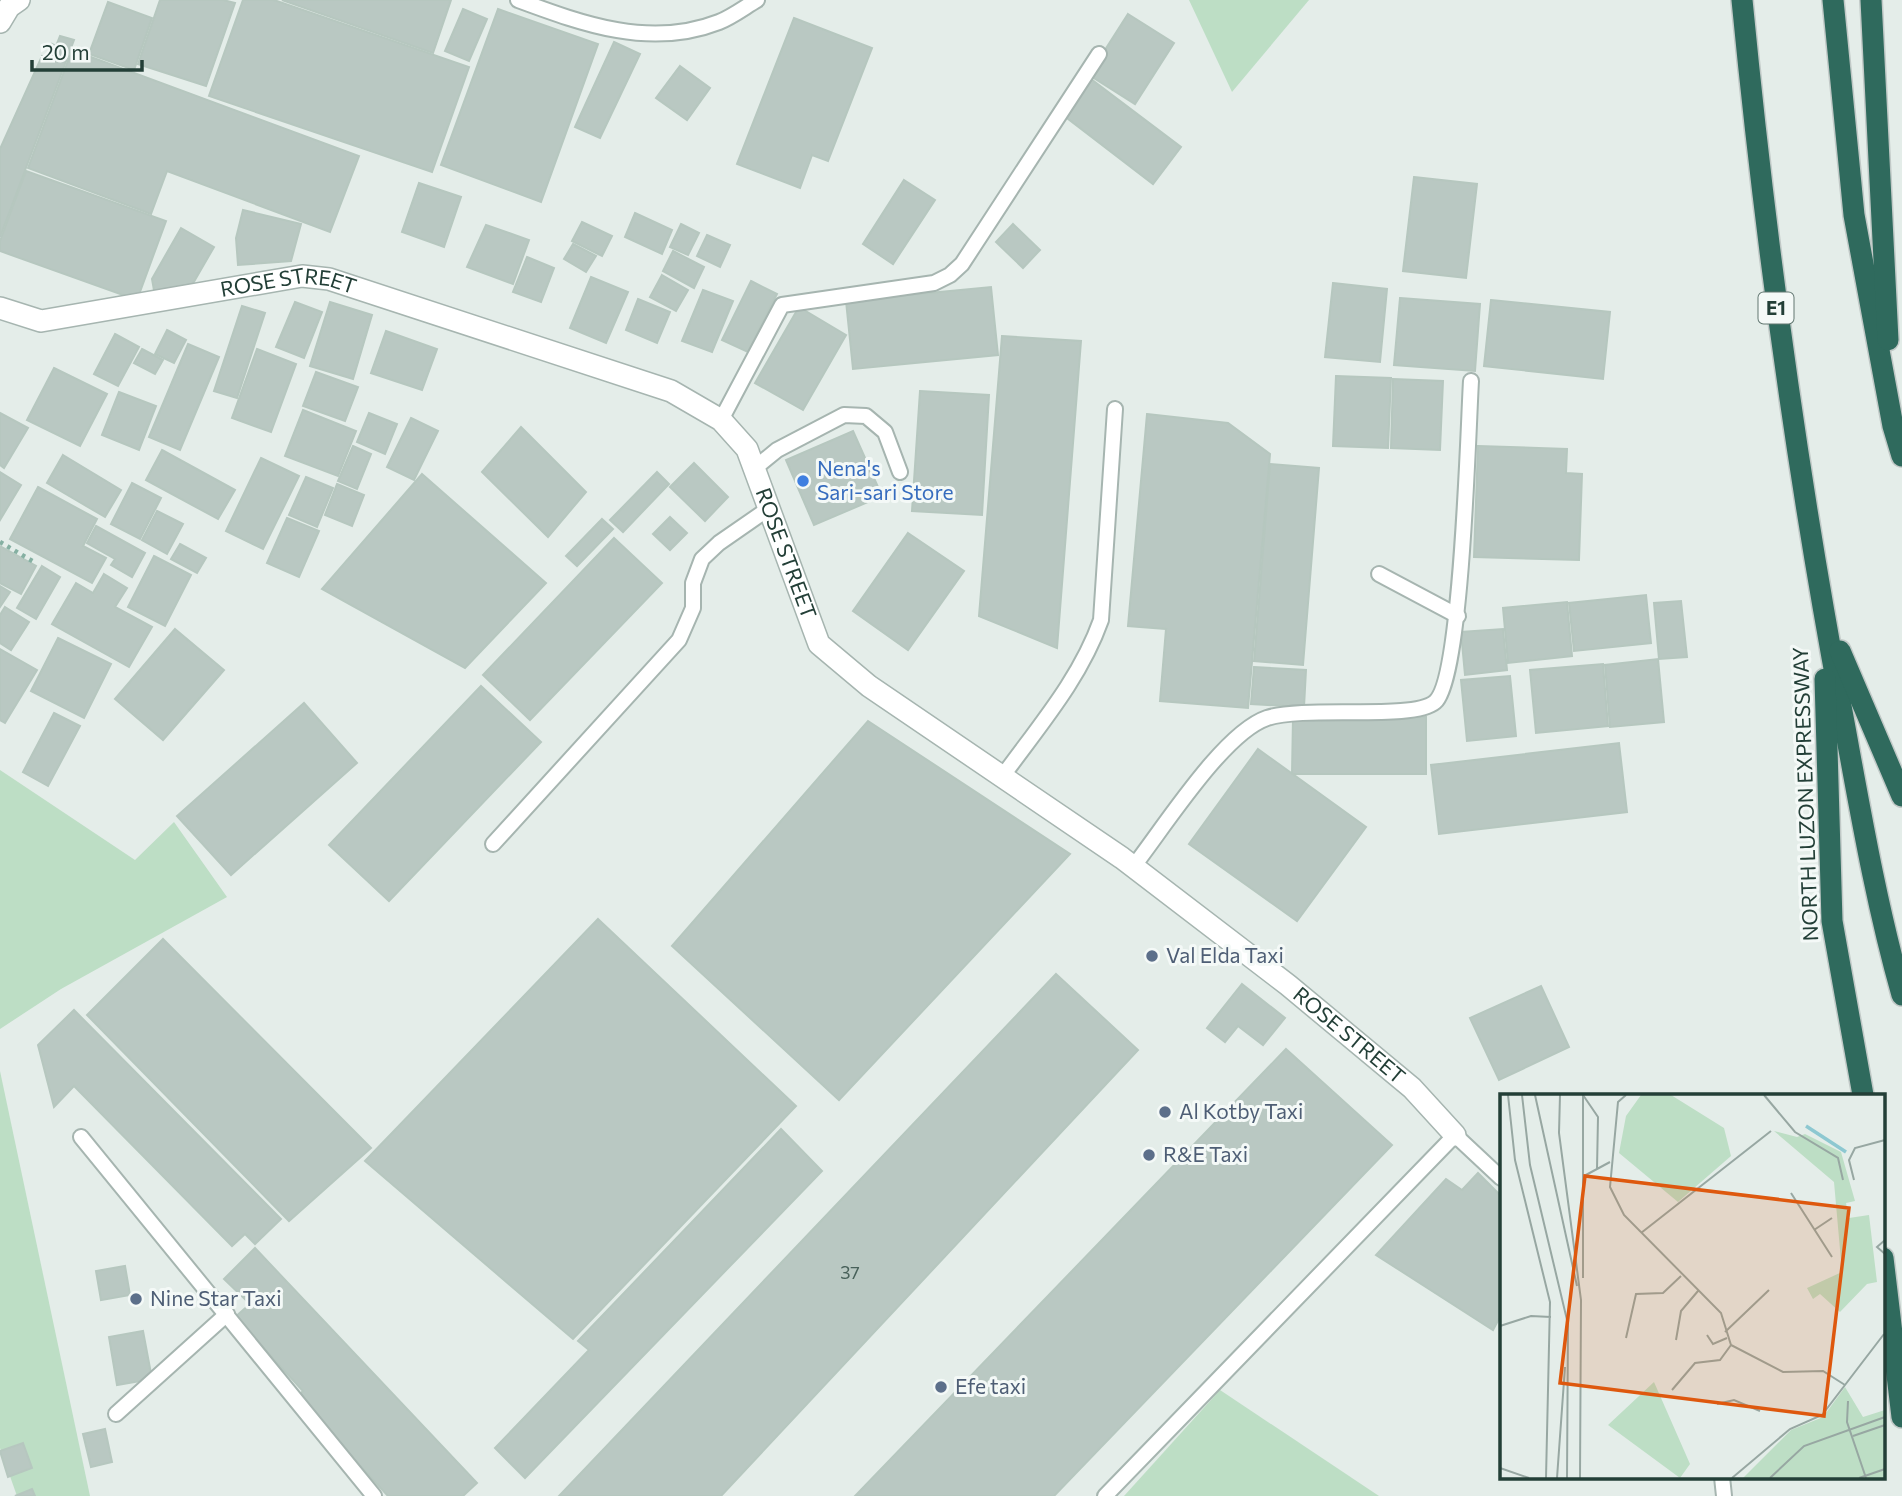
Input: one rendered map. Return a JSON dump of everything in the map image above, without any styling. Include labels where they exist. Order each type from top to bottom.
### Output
[{"type":"highway","name":"NORTH LUZON EXPRESSWAY","points":[[1742,0],[1768,255],[1824,614],[1882,923],[1902,995]]},
{"type":"highway","points":[[1833,0],[1854,215],[1893,426],[1902,456]]},
{"type":"highway","points":[[1871,0],[1893,426]]},
{"type":"highway","name":"NORTH LUZON EXPRESSWAY","points":[[1824,614],[1902,796]]},
{"type":"highway","name":"NORTH LUZON EXPRESSWAY","points":[[1824,614],[1832,921],[1863,1094]]},
{"type":"highway","points":[[1884,1266],[1902,1417]]},
{"type":"street","points":[[0,22],[9,7],[19,0]]},
{"type":"street","name":"ROSE STREET","points":[[0,308],[41,321],[272,279],[302,276],[328,279],[671,391],[721,420],[747,449],[771,507],[819,644],[869,686],[1133,867],[1288,985],[1412,1088],[1455,1135]]},
{"type":"lane","points":[[518,0],[584,24],[617,32],[649,34],[720,22],[757,0]]},
{"type":"lane","points":[[721,420],[782,305],[934,283],[950,275],[962,264],[1099,54]]},
{"type":"lane","points":[[1133,867],[1199,781],[1247,729],[1266,718],[1294,711],[1415,710],[1435,702],[1447,683],[1458,616],[1471,381]]},
{"type":"lane","points":[[1002,777],[1067,689],[1090,649],[1101,620],[1115,408]]},
{"type":"lane","points":[[755,468],[777,450],[844,415],[866,416],[884,432],[900,472]]},
{"type":"lane","points":[[494,844],[679,640],[693,608],[693,583],[702,559],[771,507]]},
{"type":"lane","points":[[1379,574],[1458,616]]},
{"type":"lane","points":[[1105,1496],[1455,1135],[1500,1177]]},
{"type":"lane","points":[[81,1137],[373,1496]]},
{"type":"lane","points":[[116,1414],[227,1314]]},
{"type":"lane","points":[[1722,1478],[1724,1496]]},
{"type":"path","points":[[0,542],[34,562]]},
{"type":"green space","points":[[1189,0],[1309,0],[1232,92]]},
{"type":"green space","points":[[0,770],[135,860],[174,822],[227,897],[61,989],[0,1029]]},
{"type":"green space","points":[[0,1071],[90,1496],[17,1496],[0,1448]]},
{"type":"green space","points":[[1220,1390],[1379,1496],[1124,1496]]},
{"type":"building","points":[[160,0],[223,0],[235,3],[206,86],[138,64]]},
{"type":"building","points":[[243,0],[274,0],[469,67],[432,172],[209,96]]},
{"type":"building","points":[[282,0],[451,0],[433,53]]},
{"type":"building","points":[[108,2],[152,18],[134,70],[89,54]]},
{"type":"building","points":[[463,9],[487,19],[469,61],[445,51]]},
{"type":"building","points":[[498,9],[598,44],[541,202],[441,165]]},
{"type":"building","points":[[1128,14],[1174,43],[1135,104],[1089,75]]},
{"type":"building","points":[[794,18],[872,48],[828,161],[812,155],[800,188],[737,164]]},
{"type":"building","points":[[60,36],[74,40],[0,237],[0,149],[42,56],[47,58],[52,44],[56,46]]},
{"type":"building","points":[[614,42],[640,54],[600,138],[575,127]]},
{"type":"building","points":[[72,50],[359,156],[330,232],[167,171],[151,214],[28,168]]},
{"type":"building","points":[[680,66],[710,88],[687,120],[656,98]]},
{"type":"building","points":[[1091,79],[1181,147],[1153,184],[1063,115]]},
{"type":"building","points":[[26,171],[166,221],[137,300],[0,251],[0,241]]},
{"type":"building","points":[[1414,177],[1477,184],[1466,278],[1403,271]]},
{"type":"building","points":[[904,180],[935,200],[893,264],[863,244]]},
{"type":"building","points":[[419,183],[461,197],[444,247],[402,232]]},
{"type":"building","points":[[243,210],[301,224],[291,261],[238,265],[236,238]]},
{"type":"building","points":[[635,213],[672,230],[662,254],[625,237]]},
{"type":"building","points":[[582,222],[612,236],[602,256],[572,241]]},
{"type":"building","points":[[681,224],[699,233],[688,255],[670,247]]},
{"type":"building","points":[[1013,224],[1040,250],[1023,268],[996,242]]},
{"type":"building","points":[[486,225],[529,240],[513,284],[467,267]]},
{"type":"building","points":[[181,228],[214,247],[191,287],[155,296],[152,279]]},
{"type":"building","points":[[707,235],[730,245],[720,267],[697,256]]},
{"type":"building","points":[[573,244],[596,256],[586,272],[564,259]]},
{"type":"building","points":[[673,251],[704,267],[694,288],[663,271]]},
{"type":"building","points":[[527,257],[554,268],[541,302],[513,292]]},
{"type":"building","points":[[662,275],[688,290],[676,311],[650,297]]},
{"type":"building","points":[[591,277],[628,292],[606,343],[570,328]]},
{"type":"building","points":[[751,281],[777,294],[748,352],[722,340]]},
{"type":"building","points":[[1333,283],[1387,289],[1380,362],[1325,357]]},
{"type":"building","points":[[991,287],[998,355],[853,369],[846,301]]},
{"type":"building","points":[[703,290],[733,301],[712,352],[682,341]]},
{"type":"building","points":[[1400,298],[1480,304],[1475,371],[1394,365]]},
{"type":"building","points":[[638,299],[670,312],[657,343],[626,330]]},
{"type":"building","points":[[1491,300],[1610,312],[1603,379],[1484,366]]},
{"type":"building","points":[[295,302],[322,312],[304,358],[276,347]]},
{"type":"building","points":[[330,302],[372,315],[353,379],[310,366]]},
{"type":"building","points":[[242,306],[265,313],[237,398],[214,391]]},
{"type":"building","points":[[799,307],[846,335],[803,410],[755,383]]},
{"type":"building","points":[[167,330],[186,340],[174,363],[155,354]]},
{"type":"building","points":[[386,331],[437,349],[422,390],[371,373]]},
{"type":"building","points":[[115,334],[139,347],[118,386],[94,374]]},
{"type":"building","points":[[1002,336],[1081,341],[1057,648],[979,616]]},
{"type":"building","points":[[188,344],[219,357],[180,450],[149,437]]},
{"type":"building","points":[[142,349],[163,360],[155,374],[134,363]]},
{"type":"building","points":[[257,349],[296,364],[271,432],[232,418]]},
{"type":"building","points":[[54,368],[107,394],[80,446],[27,420]]},
{"type":"building","points":[[316,372],[358,387],[345,421],[303,406]]},
{"type":"building","points":[[1336,376],[1391,378],[1388,448],[1333,446]]},
{"type":"building","points":[[1393,379],[1443,381],[1440,450],[1391,448]]},
{"type":"building","points":[[920,391],[989,395],[982,515],[912,511]]},
{"type":"building","points":[[119,392],[156,406],[139,450],[102,435]]},
{"type":"building","points":[[303,410],[356,431],[338,476],[285,456]]},
{"type":"building","points":[[0,413],[28,428],[4,468],[0,465]]},
{"type":"building","points":[[369,413],[397,424],[385,454],[357,442]]},
{"type":"building","points":[[1147,414],[1228,423],[1270,454],[1248,708],[1160,701],[1166,629],[1128,626]]},
{"type":"building","points":[[411,418],[438,431],[414,480],[387,467]]},
{"type":"building","points":[[521,427],[586,492],[548,537],[482,472]]},
{"type":"building","points":[[853,431],[882,496],[814,525],[786,460]]},
{"type":"building","points":[[353,446],[371,454],[357,489],[338,481]]},
{"type":"building","points":[[1478,446],[1567,449],[1566,473],[1582,474],[1579,560],[1474,557]]},
{"type":"building","points":[[162,450],[235,490],[218,519],[146,480]]},
{"type":"building","points":[[63,455],[121,490],[105,517],[47,483]]},
{"type":"building","points":[[261,458],[299,476],[263,549],[226,531]]},
{"type":"building","points":[[694,463],[728,497],[705,521],[670,487]]},
{"type":"building","points":[[1270,464],[1319,468],[1303,665],[1254,661]]},
{"type":"building","points":[[0,472],[21,485],[0,520]]},
{"type":"building","points":[[657,472],[669,484],[623,532],[610,520]]},
{"type":"building","points":[[422,474],[546,583],[465,668],[322,589]]},
{"type":"building","points":[[306,477],[333,488],[317,527],[289,515]]},
{"type":"building","points":[[132,483],[161,498],[140,539],[111,524]]},
{"type":"building","points":[[337,484],[364,495],[352,526],[325,515]]},
{"type":"building","points":[[38,487],[97,519],[83,546],[106,558],[92,583],[10,539]]},
{"type":"building","points":[[157,511],[183,524],[167,554],[142,540]]},
{"type":"building","points":[[670,517],[687,533],[670,550],[653,534]]},
{"type":"building","points":[[287,518],[319,531],[299,577],[267,563]]},
{"type":"building","points":[[602,519],[613,529],[577,566],[566,556]]},
{"type":"building","points":[[96,526],[145,553],[132,577],[111,565],[115,559],[87,543]]},
{"type":"building","points":[[908,533],[964,571],[908,650],[853,611]]},
{"type":"building","points":[[614,538],[662,583],[530,720],[483,675]]},
{"type":"building","points":[[180,544],[206,558],[197,573],[171,559]]},
{"type":"building","points":[[0,546],[36,566],[21,594],[0,583]]},
{"type":"building","points":[[154,556],[191,575],[165,626],[128,607]]},
{"type":"building","points":[[42,566],[60,577],[36,619],[17,608]]},
{"type":"building","points":[[104,574],[127,588],[115,607],[152,627],[129,667],[52,624],[76,583],[93,593]]},
{"type":"building","points":[[0,586],[10,592],[0,607]]},
{"type":"building","points":[[1646,595],[1651,643],[1574,651],[1569,603]]},
{"type":"building","points":[[1681,601],[1687,657],[1659,659],[1654,603]]},
{"type":"building","points":[[1567,602],[1572,656],[1508,663],[1503,608]]},
{"type":"building","points":[[5,607],[29,622],[11,650],[0,643],[0,615]]},
{"type":"building","points":[[175,629],[224,670],[163,740],[115,699]]},
{"type":"building","points":[[1503,629],[1507,670],[1465,675],[1461,632]]},
{"type":"building","points":[[58,638],[111,664],[84,718],[31,691]]},
{"type":"building","points":[[0,649],[37,670],[5,723],[0,720]]},
{"type":"building","points":[[1658,659],[1664,722],[1610,727],[1605,665]]},
{"type":"building","points":[[1603,664],[1608,726],[1536,733],[1530,670]]},
{"type":"building","points":[[1254,667],[1306,670],[1304,707],[1251,704]]},
{"type":"building","points":[[1510,676],[1516,736],[1467,741],[1461,680]]},
{"type":"building","points":[[481,686],[541,742],[389,901],[329,845]]},
{"type":"building","points":[[304,703],[357,763],[231,875],[177,816]]},
{"type":"building","points":[[54,713],[80,726],[48,786],[23,772]]},
{"type":"building","points":[[1426,717],[1426,774],[1292,774],[1293,718]]},
{"type":"building","points":[[868,721],[1070,854],[839,1100],[672,946]]},
{"type":"building","points":[[1619,743],[1627,812],[1439,834],[1431,765]]},
{"type":"building","points":[[1258,749],[1366,827],[1297,921],[1189,844]]},
{"type":"building","points":[[598,919],[796,1106],[573,1339],[365,1161]]},
{"type":"building","points":[[163,939],[371,1148],[289,1221],[87,1015]]},
{"type":"building","points":[[1056,974],[1138,1050],[721,1496],[559,1496]]},
{"type":"building","points":[[1242,984],[1285,1018],[1263,1045],[1238,1026],[1225,1042],[1207,1028]]},
{"type":"building","points":[[1541,986],[1569,1047],[1499,1080],[1470,1018]]},
{"type":"building","points":[[74,1010],[281,1219],[255,1244],[245,1234],[232,1246],[74,1086],[54,1107],[38,1045]]},
{"type":"building","points":[[1286,1049],[1392,1145],[1054,1496],[855,1496]]},
{"type":"building","points":[[781,1129],[822,1171],[525,1478],[495,1448],[589,1350],[578,1341]]},
{"type":"building","points":[[1478,1173],[1500,1195],[1500,1317],[1493,1330],[1376,1255],[1446,1179],[1462,1190]]},
{"type":"building","points":[[255,1248],[477,1483],[463,1496],[388,1496],[297,1397],[303,1391],[235,1317],[250,1304],[224,1279]]},
{"type":"building","points":[[125,1266],[130,1295],[101,1300],[96,1271]]},
{"type":"building","points":[[143,1331],[152,1379],[117,1385],[109,1337]]},
{"type":"building","points":[[105,1429],[112,1462],[91,1467],[83,1434]]},
{"type":"building","points":[[23,1443],[32,1468],[8,1477],[0,1451]]},
{"type":"building","points":[[32,1489],[35,1496],[15,1496]]},
{"type":"place","name":"Nena's Sari-sari Store","points":[[803,481]]},
{"type":"place","name":"Val Elda Taxi","points":[[1152,956]]},
{"type":"place","name":"Al Kotby Taxi","points":[[1165,1112]]},
{"type":"place","name":"R&E Taxi","points":[[1149,1155]]},
{"type":"place","name":"Nine Star Taxi","points":[[136,1299]]},
{"type":"place","name":"Efe taxi","points":[[941,1387]]}]
